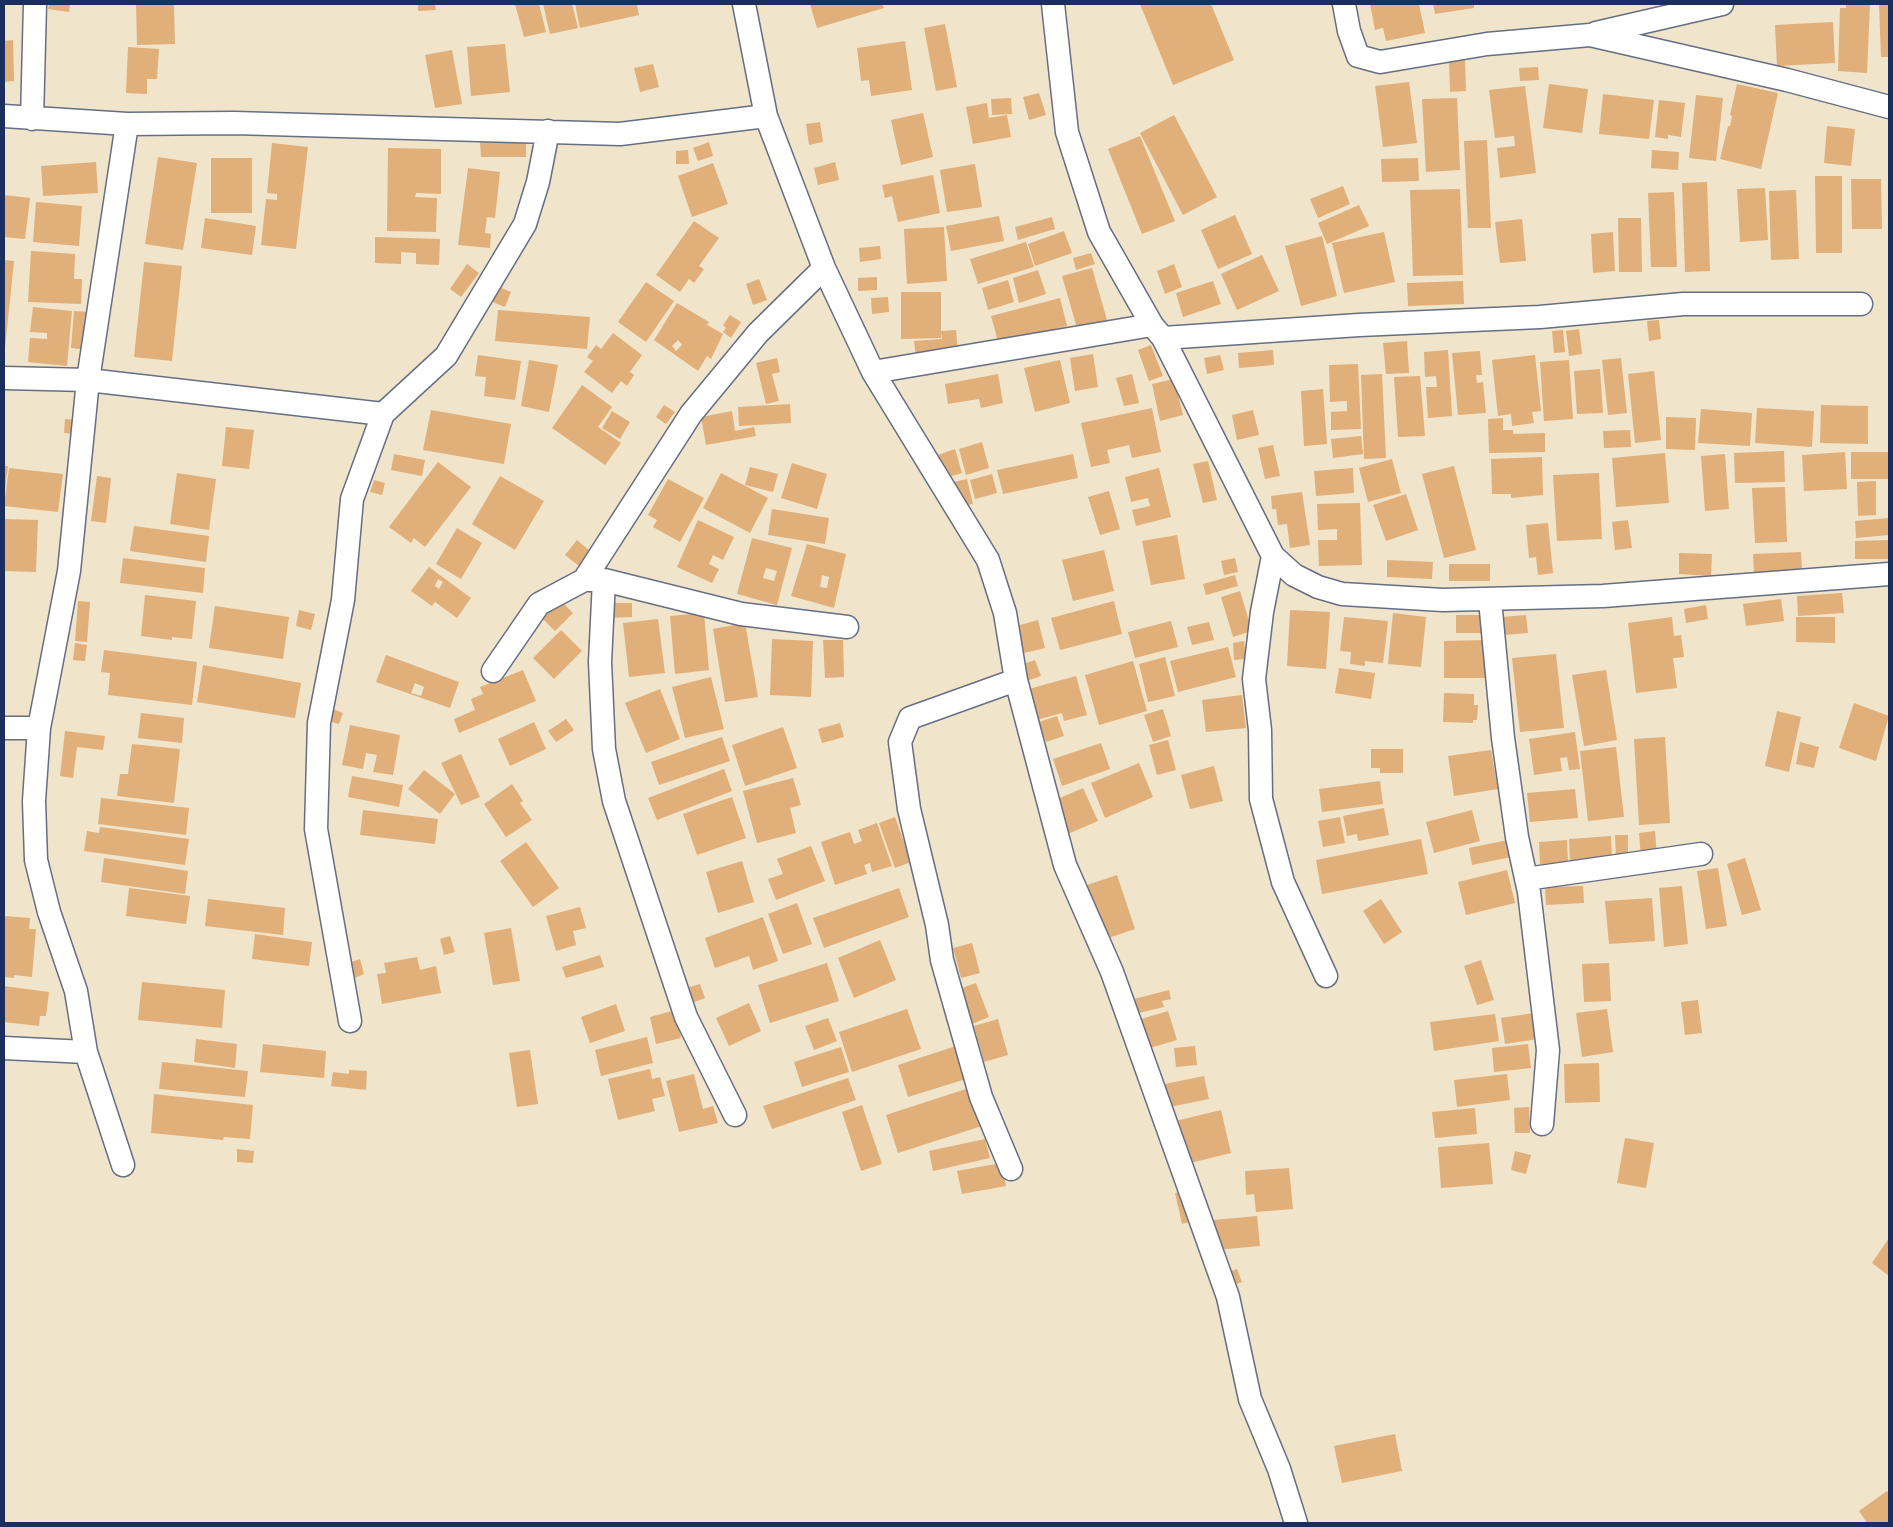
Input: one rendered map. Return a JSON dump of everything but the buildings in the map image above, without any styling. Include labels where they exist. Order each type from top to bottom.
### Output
[{"type":"street","points":[[32,119],[35,4]]},
{"type":"street","points":[[744,4],[766,116],[824,268],[873,372],[988,560],[1005,613],[1016,680],[1065,865],[1112,972],[1228,1297],[1250,1399],[1278,1469],[1296,1523]]},
{"type":"street","points":[[1053,4],[1068,132],[1099,232],[1157,331],[1273,556],[1294,575],[1318,587],[1342,594],[1443,600],[1490,600],[1603,596],[1889,574]]},
{"type":"street","points":[[1344,4],[1349,31],[1358,56],[1380,62],[1487,44],[1590,35],[1722,4]]},
{"type":"street","points":[[1590,35],[1786,80],[1889,107]]},
{"type":"street","points":[[4,116],[127,124],[234,123],[620,134],[766,116]]},
{"type":"street","points":[[123,1164],[86,1052],[76,992],[49,912],[36,860],[34,801],[39,728],[69,571],[88,380],[127,124]]},
{"type":"street","points":[[350,1021],[316,829],[319,723],[343,600],[352,499],[383,414],[446,356],[525,224],[538,182],[548,131]]},
{"type":"street","points":[[735,1115],[686,1016],[614,801],[604,749],[594,580],[691,414],[758,334],[824,268]]},
{"type":"street","points":[[873,372],[1157,331],[1540,317],[1684,304],[1861,304]]},
{"type":"street","points":[[4,378],[88,380],[383,414]]},
{"type":"street","points":[[1273,556],[1260,630],[1254,679],[1260,730],[1261,799],[1283,882],[1326,976]]},
{"type":"street","points":[[493,671],[539,604],[594,580],[741,614],[847,627]]},
{"type":"street","points":[[1490,600],[1503,738],[1517,837],[1526,879],[1548,1050],[1542,1124]]},
{"type":"street","points":[[1011,1169],[981,1097],[942,960],[937,925],[909,809],[900,742],[910,718],[1016,680]]},
{"type":"street","points":[[4,728],[39,728]]},
{"type":"street","points":[[1526,879],[1702,854]]},
{"type":"street","points":[[4,1048],[86,1052]]}]
